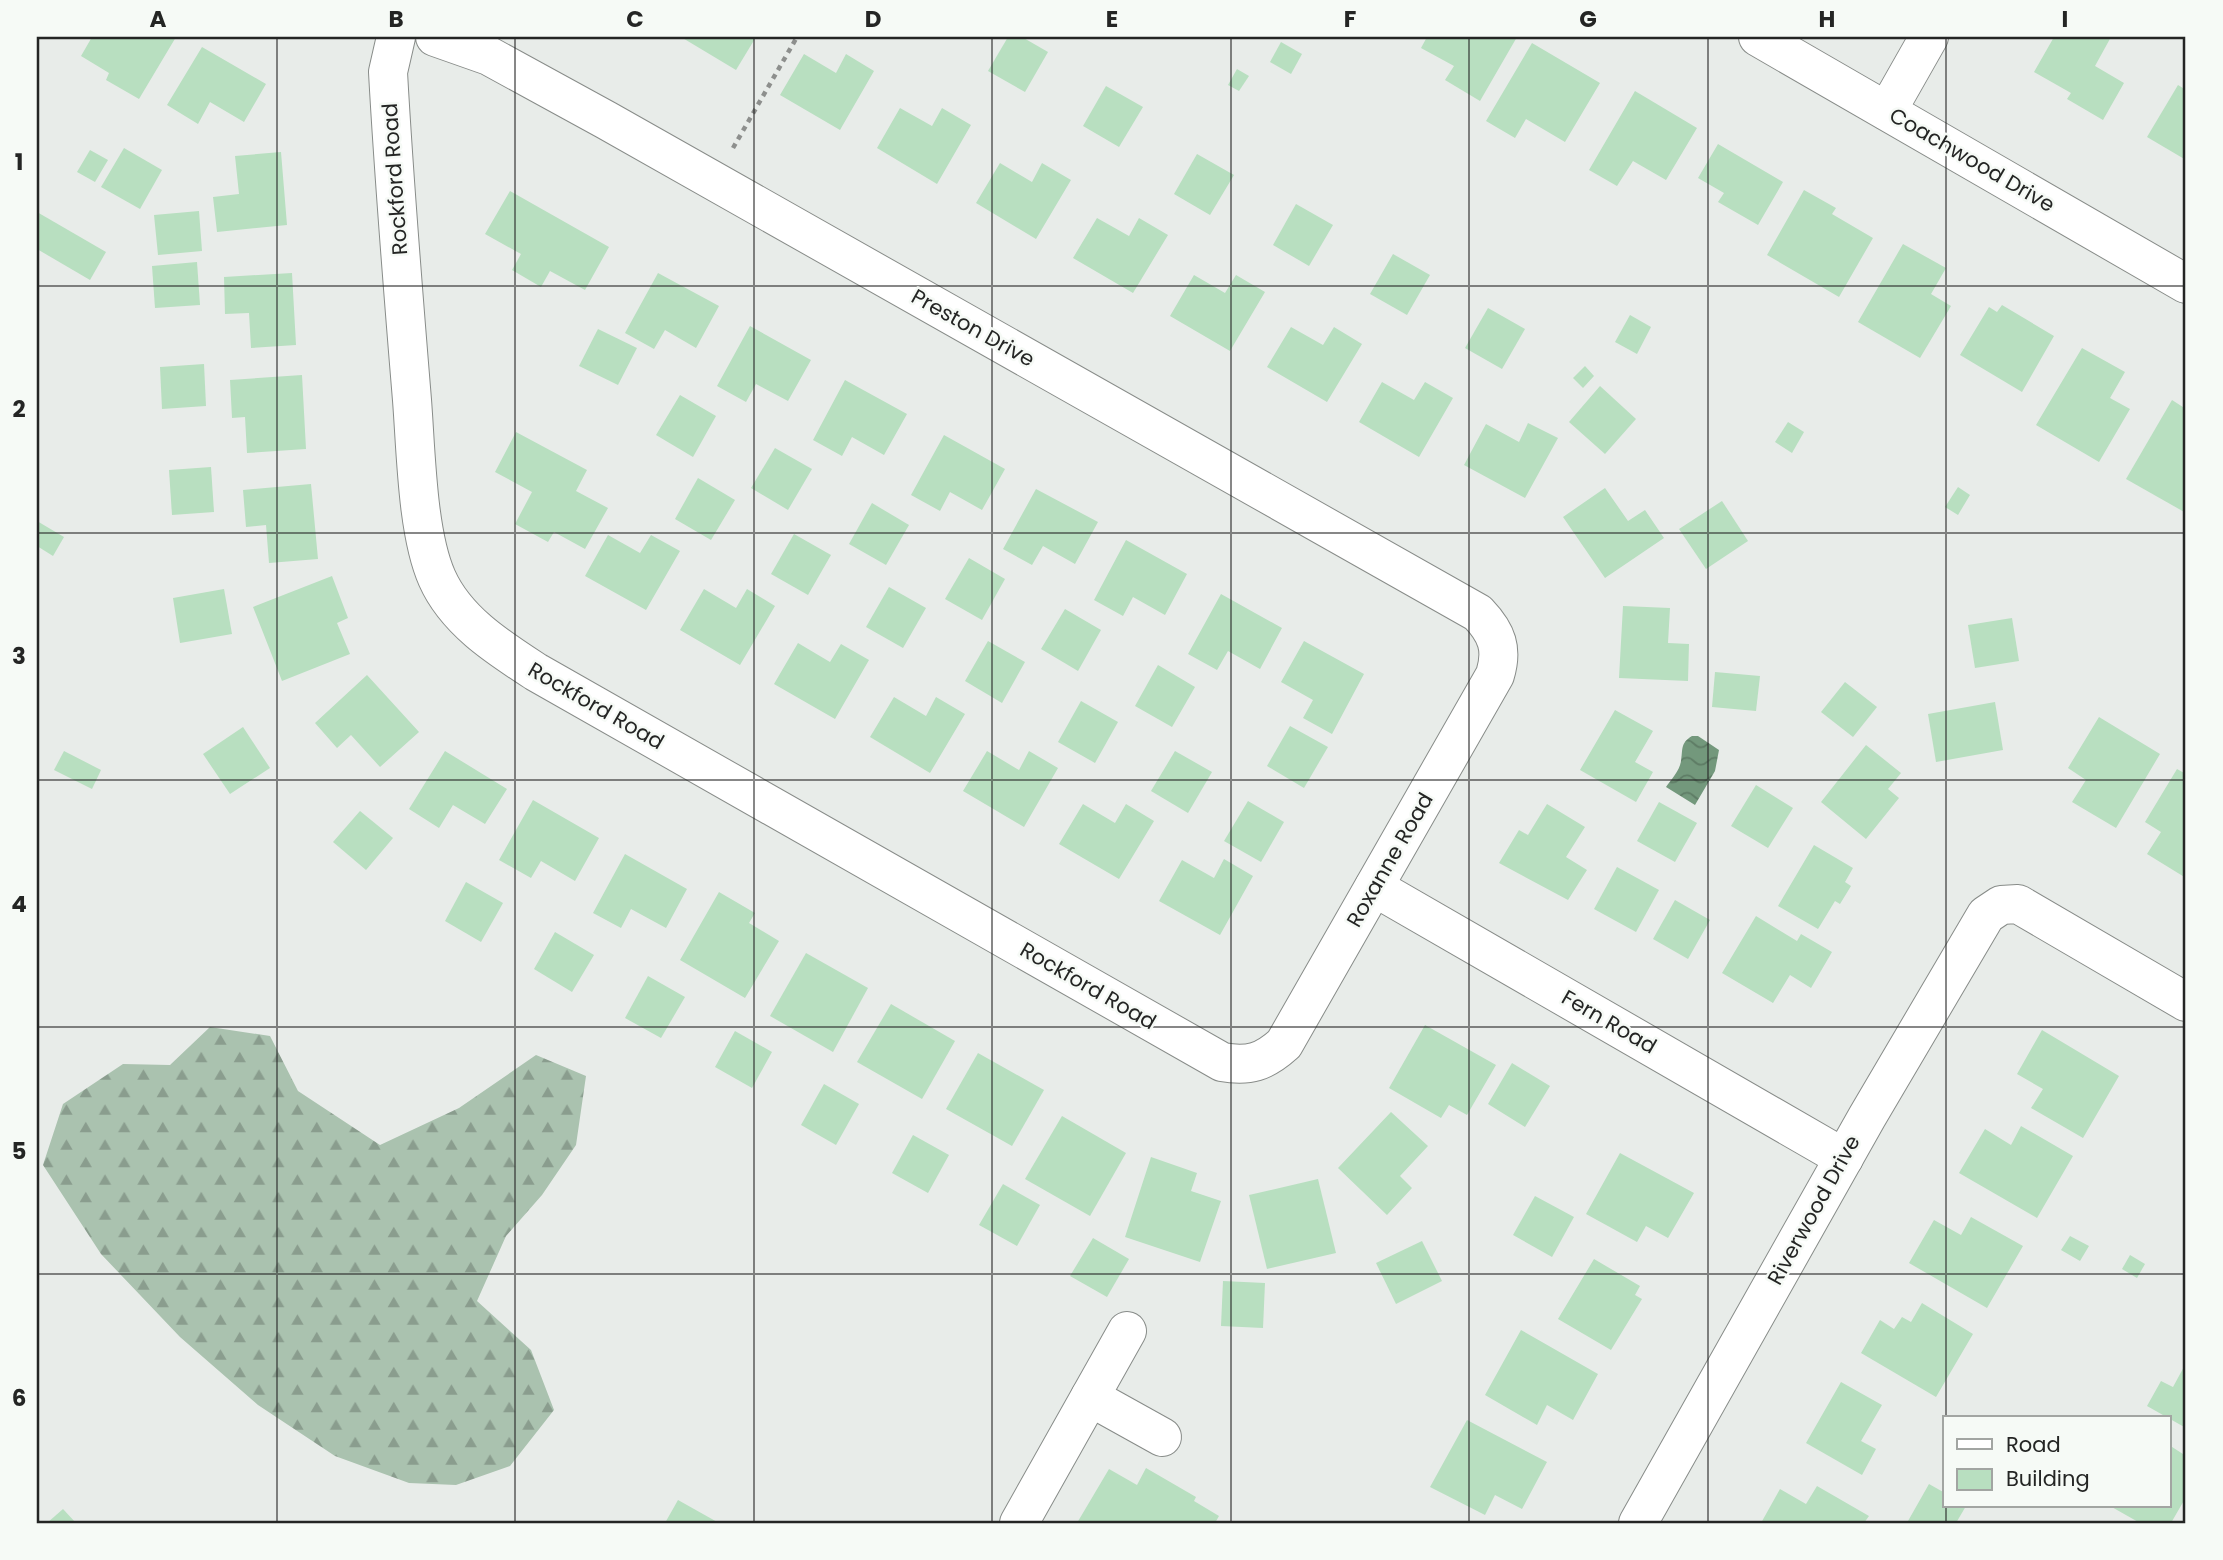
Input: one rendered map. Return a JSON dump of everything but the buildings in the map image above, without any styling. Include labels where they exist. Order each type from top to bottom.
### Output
[{"type":"street","name":"Rockford Road","points":[[396,37],[387,72],[416,458],[426,537],[437,578],[456,608],[483,636],[548,679],[1222,1062],[1254,1064]]},
{"type":"street","name":"Preston Drive","points":[[435,37],[489,56],[606,120],[1466,607],[1490,626],[1498,640]]},
{"type":"street","name":"Coachwood Drive","points":[[1758,37],[2186,284]]},
{"type":"street","points":[[1887,111],[1929,37]]},
{"type":"street","name":"Roxanne Road","points":[[1254,1064],[1284,1044],[1495,675],[1501,656],[1498,640]]},
{"type":"street","name":"Fern Road","points":[[1374,887],[1844,1158]]},
{"type":"street","name":"Riverwood Drive","points":[[1638,1523],[1844,1158],[1986,915],[2001,905],[2018,904],[2186,1002]]},
{"type":"street","points":[[1019,1523],[1127,1331]]},
{"type":"street","points":[[1090,1398],[1162,1437]]},
{"type":"path","points":[[732,150],[797,37]]},
{"type":"green space","points":[[210,1027],[270,1036],[298,1091],[380,1145],[459,1108],[536,1055],[586,1076],[576,1145],[542,1195],[506,1236],[477,1301],[531,1350],[554,1410],[510,1466],[456,1485],[409,1483],[335,1456],[258,1405],[180,1337],[101,1254],[43,1165],[63,1104],[123,1064],[170,1065]]},
{"type":"water","points":[[1692,736],[1698,736],[1719,750],[1715,771],[1695,805],[1666,787],[1679,768],[1684,744]]}]
